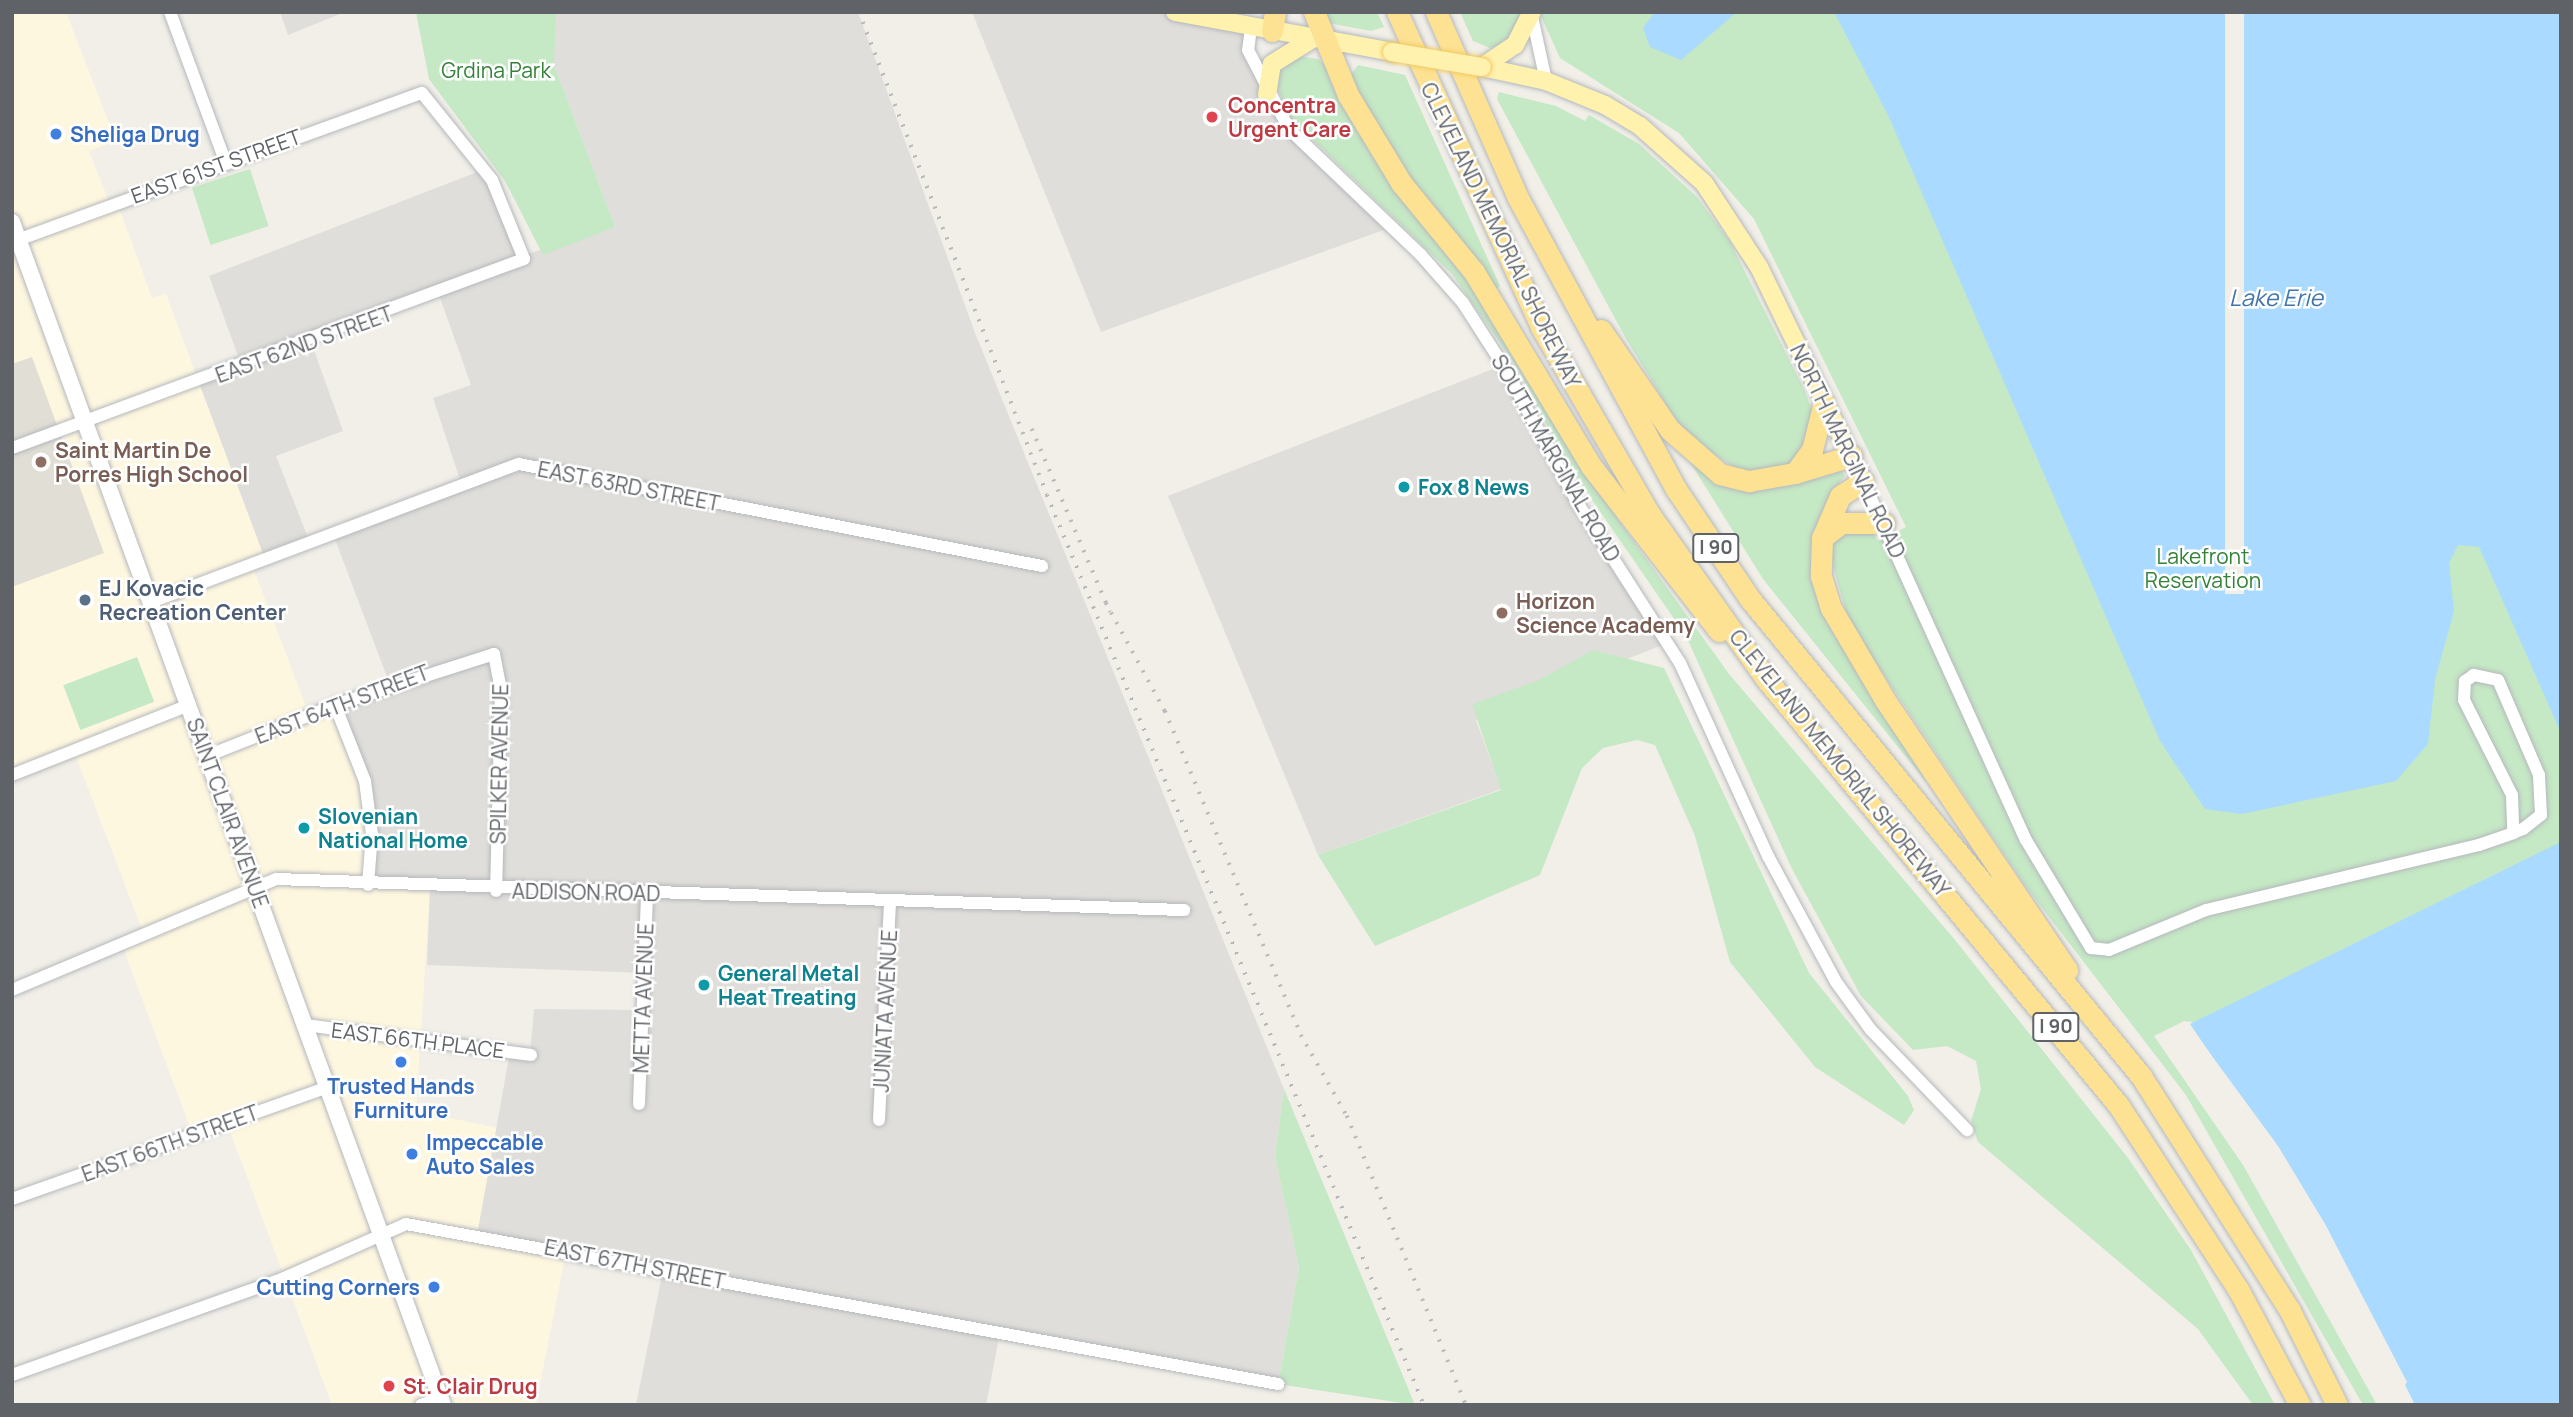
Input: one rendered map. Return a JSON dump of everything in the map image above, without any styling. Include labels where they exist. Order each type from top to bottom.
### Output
[{"type":"highway","points":[[1314,12],[1321,39],[1380,150],[1474,272],[1591,466],[1692,604],[1767,680]]},
{"type":"highway","name":"CLEVELAND MEMORIAL SHOREWAY","points":[[1397,12],[1541,327],[1601,435],[1767,680],[2119,1106],[2225,1266],[2300,1405]]},
{"type":"highway","name":"CLEVELAND MEMORIAL SHOREWAY","points":[[1436,12],[1545,248],[1642,433],[1751,599],[2096,1020],[2189,1144],[2290,1311],[2337,1405]]},
{"type":"highway","points":[[1545,248],[1691,454],[1737,479],[1795,473],[1851,456]]},
{"type":"highway","points":[[1795,473],[1812,450],[1824,402]]},
{"type":"highway","points":[[1863,481],[1840,496],[1822,538],[1821,576],[1849,644],[2039,922],[2096,1020]]},
{"type":"highway","points":[[1822,538],[1841,523],[1884,523]]},
{"type":"main road","name":"NORTH MARGINAL ROAD","points":[[1175,12],[1266,23],[1321,39],[1489,68],[1546,81],[1640,126],[1717,197],[1863,481]]},
{"type":"main road","points":[[1489,68],[1515,45],[1531,13]]},
{"type":"main road","points":[[1268,95],[1272,64],[1321,39]]},
{"type":"main road","name":"SAINT CLAIR AVENUE","points":[[12,222],[15,241],[86,422],[442,1401]]},
{"type":"street","points":[[170,12],[225,161]]},
{"type":"street","points":[[1531,13],[1546,81]]},
{"type":"street","name":"SOUTH MARGINAL ROAD","points":[[1266,23],[1248,50],[1268,95],[1294,135],[1463,303],[1577,502],[1680,663],[1768,856],[1836,982],[1871,1030],[1966,1130]]},
{"type":"street","name":"EAST 61ST STREET","points":[[15,241],[225,161],[422,93],[499,191],[522,248],[520,264]]},
{"type":"street","name":"EAST 62ND STREET","points":[[12,448],[520,264]]},
{"type":"street","name":"EAST 63RD STREET","points":[[151,602],[519,464],[1042,566]]},
{"type":"street","name":"NORTH MARGINAL ROAD","points":[[1863,481],[2047,881],[2081,939],[2102,951],[2206,910],[2513,833]]},
{"type":"street","name":"EAST 64TH STREET","points":[[207,756],[335,705],[478,654]]},
{"type":"street","name":"SPILKER AVENUE","points":[[478,654],[494,654],[501,668],[496,891]]},
{"type":"street","points":[[2474,675],[2498,680],[2539,775],[2541,814],[2513,833],[2512,795],[2464,699],[2465,681],[2474,675]]},
{"type":"street","points":[[12,775],[189,705]]},
{"type":"street","points":[[335,705],[365,781],[372,834],[368,885]]},
{"type":"street","name":"ADDISON ROAD","points":[[12,990],[255,885],[276,879],[496,891],[647,892],[1184,910]]},
{"type":"street","name":"METTA AVENUE","points":[[639,1104],[647,892]]},
{"type":"street","name":"JUNIATA AVENUE","points":[[879,1119],[890,902]]},
{"type":"street","name":"EAST 66TH PLACE","points":[[306,1026],[530,1055]]},
{"type":"street","name":"EAST 66TH STREET","points":[[12,1199],[328,1087]]},
{"type":"street","name":"EAST 67TH STREET","points":[[12,1375],[284,1278],[381,1232],[406,1224],[1278,1384]]},
{"type":"street","points":[[421,1405],[442,1401]]},
{"type":"shaded area","points":[[12,12],[66,12],[116,141],[89,151],[110,204],[117,202],[152,298],[166,294],[265,559],[252,565],[309,714],[335,705],[430,888],[416,1111],[498,1128],[478,1235],[566,1252],[536,1405],[332,1405],[227,1123],[193,1135],[122,945],[144,935],[74,751],[12,775]]},
{"type":"shaded area","points":[[280,12],[345,12],[288,35]]},
{"type":"shaded area","points":[[552,12],[858,12],[975,333],[1284,1089],[1275,1156],[1299,1268],[1278,1384],[1000,1333],[986,1405],[636,1405],[663,1270],[477,1235],[510,1052],[530,1055],[534,1009],[643,1010],[644,973],[427,965],[430,888],[368,885],[365,781],[335,705],[390,685],[333,534],[462,486],[433,398],[471,385],[439,295],[311,342],[343,431],[276,456],[310,543],[265,559],[199,383],[242,367],[209,276],[485,169],[524,255],[615,227],[554,65]]},
{"type":"shaded area","points":[[972,12],[1212,12],[1251,27],[1248,50],[1279,114],[1392,227],[1101,332]]},
{"type":"shaded area","name":"Saint Martin De Porres High School","points":[[32,357],[104,553],[12,587],[12,364]]},
{"type":"shaded area","points":[[1503,365],[1667,643],[1476,720],[1501,789],[1318,855],[1168,496]]},
{"type":"green space","name":"Grdina Park","points":[[416,12],[556,13],[554,65],[615,227],[543,255],[505,181],[429,79]]},
{"type":"green space","points":[[1322,12],[1377,12],[1384,27],[1371,31],[1328,23]]},
{"type":"green space","points":[[1460,12],[1519,12],[1520,18],[1506,43],[1490,48],[1473,41]]},
{"type":"green space","name":"Lakefront Reservation","points":[[1539,12],[2279,12],[2561,648],[2561,873],[2239,1029],[2184,1021],[2154,1036],[2243,1165],[2377,1405],[2363,1405],[2186,1095],[2026,887],[1849,623],[1828,548],[1839,532],[1873,533],[1878,541],[1906,527],[1754,219],[1679,133],[1560,58]]},
{"type":"green space","points":[[1292,55],[1318,59],[1330,70],[1373,157],[1464,272],[1594,486],[1729,674],[1955,940],[2128,1158],[2191,1250],[2275,1405],[2253,1405],[2198,1329],[1978,1142],[1971,1121],[1981,1089],[1976,1061],[1947,1046],[1913,1050],[1861,996],[1792,869],[1686,636],[1568,465],[1514,363],[1452,274],[1290,118],[1275,82],[1276,68]]},
{"type":"green space","points":[[1358,65],[1405,75],[1500,286],[1494,291],[1431,213],[1364,111],[1350,76]]},
{"type":"green space","points":[[1499,92],[1556,106],[1585,121],[1589,115],[1639,144],[1697,197],[1730,242],[1805,391],[1814,416],[1801,458],[1775,472],[1740,471],[1684,434],[1625,337],[1497,99]]},
{"type":"green space","points":[[250,169],[269,226],[211,245],[192,188]]},
{"type":"green space","points":[[1688,459],[1720,481],[1840,467],[1845,476],[1836,487],[1816,582],[1831,629],[1927,783],[1763,579]]},
{"type":"green space","points":[[1593,650],[1664,668],[1809,973],[1908,1096],[1914,1110],[1904,1125],[1815,1067],[1730,962],[1695,836],[1655,745],[1637,740],[1603,748],[1582,768],[1540,875],[1375,946],[1318,855],[1501,790],[1472,704],[1537,681]]},
{"type":"green space","points":[[137,657],[154,702],[80,730],[63,685]]},
{"type":"green space","points":[[1284,1089],[1415,1405],[1278,1384],[1299,1268],[1275,1156]]},
{"type":"water","points":[[1737,12],[1681,60],[1650,47],[1643,28],[1654,13]]},
{"type":"water","name":"Lake Erie","points":[[1834,12],[2561,12],[2561,733],[2479,547],[2458,545],[2449,563],[2454,611],[2435,680],[2428,744],[2396,781],[2242,814],[2205,809],[2160,741],[1888,115]]},
{"type":"water","points":[[2561,842],[2561,1405],[2415,1405],[2325,1224],[2190,1024]]},
{"type":"pier","points":[[2225,12],[2244,12],[2244,594],[2225,594]]},
{"type":"pier","points":[[2187,1022],[2278,1146],[2325,1224],[2407,1382],[2403,1389],[2415,1405],[2399,1391],[2403,1382],[2322,1226]]},
{"type":"railway","points":[[859,12],[1047,495],[1424,1405]]},
{"type":"railway","points":[[1032,429],[1110,612]]},
{"type":"railway","points":[[1106,603],[1165,711],[1301,1035],[1347,1116],[1466,1405]]},
{"type":"place","name":"Concentra Urgent Care","points":[[1212,117]]},
{"type":"place","name":"Sheliga Drug","points":[[56,134]]},
{"type":"place","name":"Saint Martin De Porres High School","points":[[41,462]]},
{"type":"place","name":"Fox 8 News","points":[[1404,487]]},
{"type":"place","name":"EJ Kovacic Recreation Center","points":[[85,600]]},
{"type":"place","name":"Horizon Science Academy","points":[[1502,613]]},
{"type":"place","name":"Slovenian National Home","points":[[304,828]]},
{"type":"place","name":"General Metal Heat Treating","points":[[704,985]]},
{"type":"place","name":"Trusted Hands Furniture","points":[[401,1062]]},
{"type":"place","name":"Impeccable Auto Sales","points":[[412,1154]]},
{"type":"place","name":"Cutting Corners","points":[[434,1287]]},
{"type":"place","name":"St. Clair Drug","points":[[389,1386]]}]
